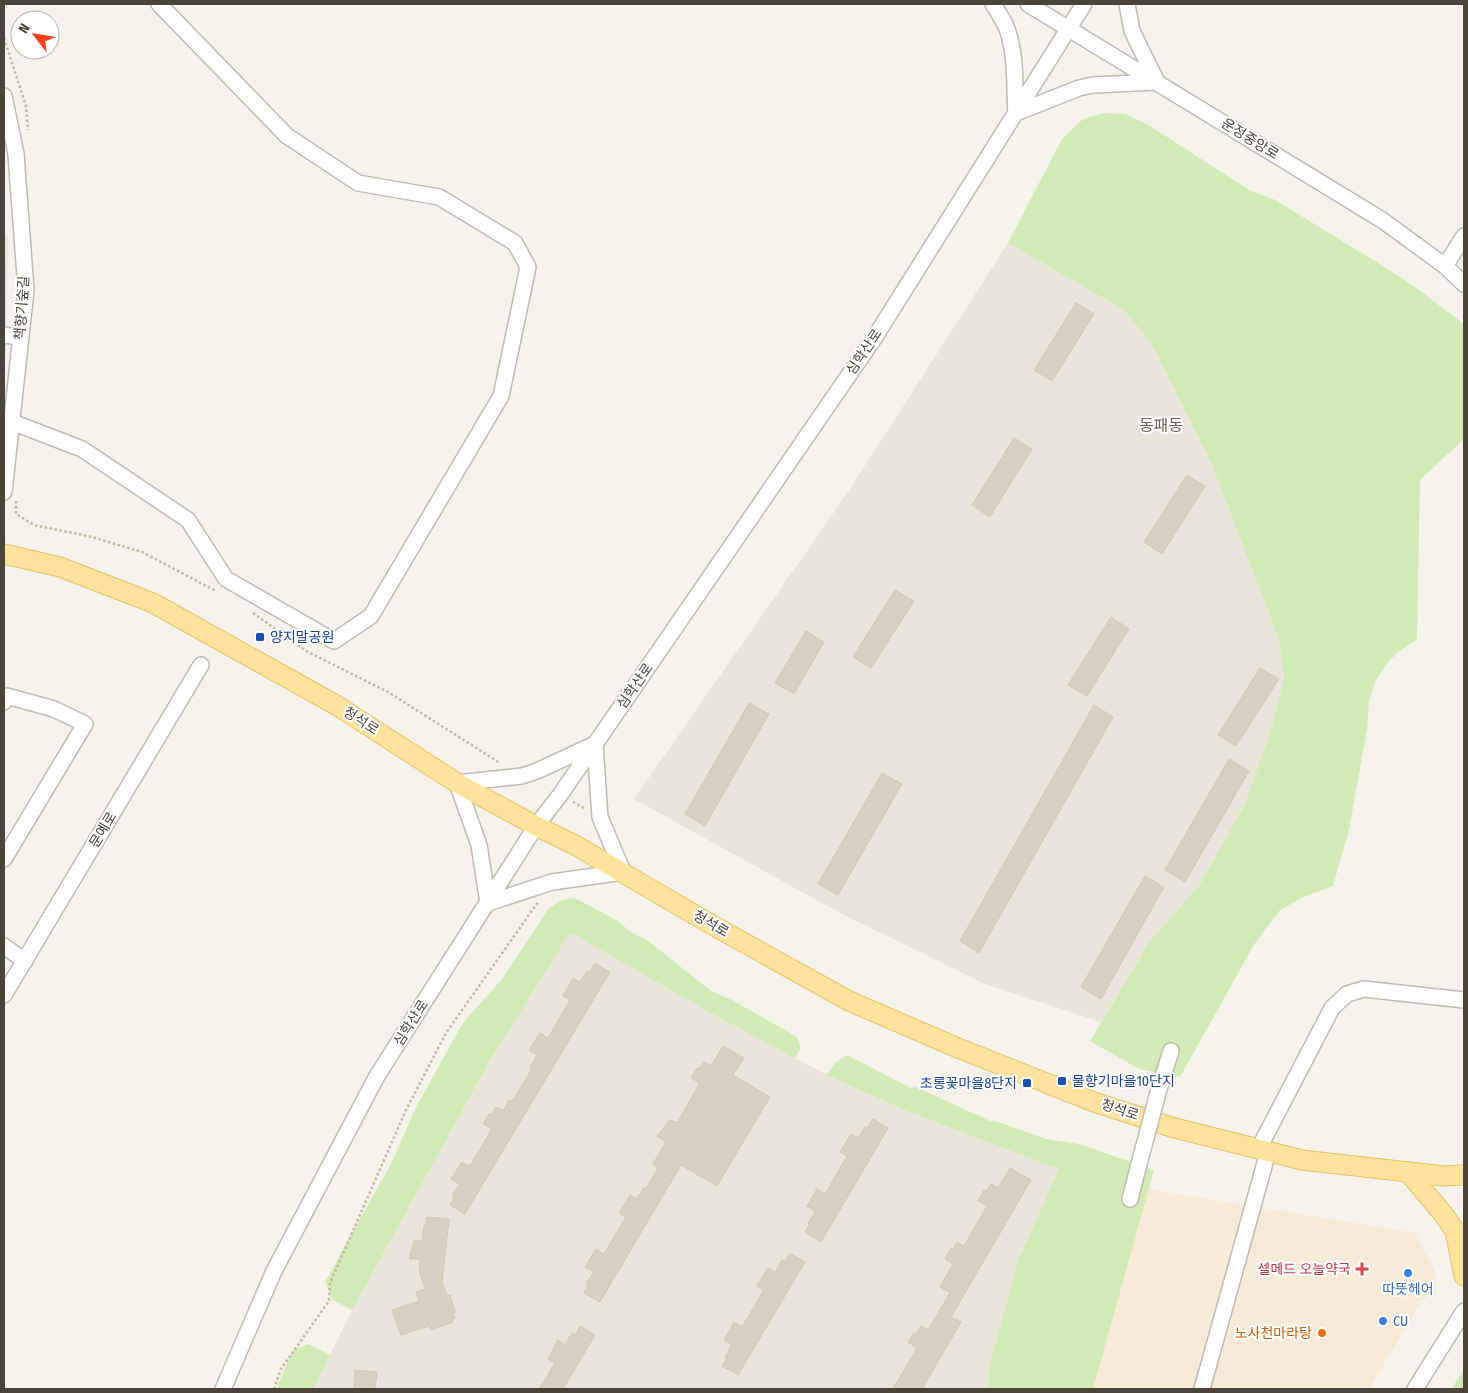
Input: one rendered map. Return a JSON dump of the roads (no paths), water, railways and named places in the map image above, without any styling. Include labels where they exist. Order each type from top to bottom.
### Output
[{"type":"main road","name":"청석로","points":[[4,554],[60,567],[152,603],[336,705],[457,783],[575,845],[714,926],[849,1001],[958,1048],[1094,1102],[1171,1127],[1263,1151],[1302,1160],[1444,1176],[1464,1175]]},
{"type":"main road","points":[[1408,1172],[1444,1214],[1455,1231],[1464,1276]]},
{"type":"street","points":[[12,422],[82,449],[188,520],[226,579],[334,641],[371,616],[501,396],[528,267],[515,243],[439,197],[358,183],[287,136],[159,4]]},
{"type":"street","points":[[993,4],[1005,24],[1010,41],[1016,112],[1086,86],[1109,83],[1157,82],[1132,31],[1127,4]]},
{"type":"street","name":"운정중앙로","points":[[1028,4],[1382,220],[1446,266],[1464,284]]},
{"type":"street","name":"심학산로","points":[[223,1389],[274,1271],[377,1076],[536,826],[595,744],[873,340],[1084,4]]},
{"type":"street","name":"책향기숲길","points":[[4,96],[16,154],[26,290],[12,422],[10,493]]},
{"type":"street","points":[[1446,266],[1464,236]]},
{"type":"street","points":[[4,335],[21,337]]},
{"type":"street","name":"문예로","points":[[4,996],[201,665]]},
{"type":"street","points":[[4,702],[7,696],[54,709],[85,724],[4,859]]},
{"type":"street","points":[[595,744],[600,817],[623,872],[552,882],[488,903],[479,845],[457,783],[522,776],[595,744]]},
{"type":"street","points":[[4,946],[25,961]]},
{"type":"street","points":[[1202,1389],[1263,1151],[1332,1008],[1347,994],[1364,989],[1464,1000]]},
{"type":"street","points":[[1130,1199],[1171,1051]]},
{"type":"street","points":[[1414,1389],[1464,1311]]},
{"type":"place","name":"양지말공원","points":[[260,637]]},
{"type":"place","name":"물향기마을10단지","points":[[1062,1081]]},
{"type":"place","name":"초롱꽃마을8단지","points":[[1027,1083]]},
{"type":"place","name":"셀메드 오늘약국","points":[[1362,1269]]},
{"type":"place","name":"따뜻헤어","points":[[1408,1273]]},
{"type":"place","name":"CU","points":[[1383,1321]]},
{"type":"place","name":"노사천마라탕","points":[[1322,1333]]},
{"type":"district","name":"동패동","points":[[1161,425]]}]
